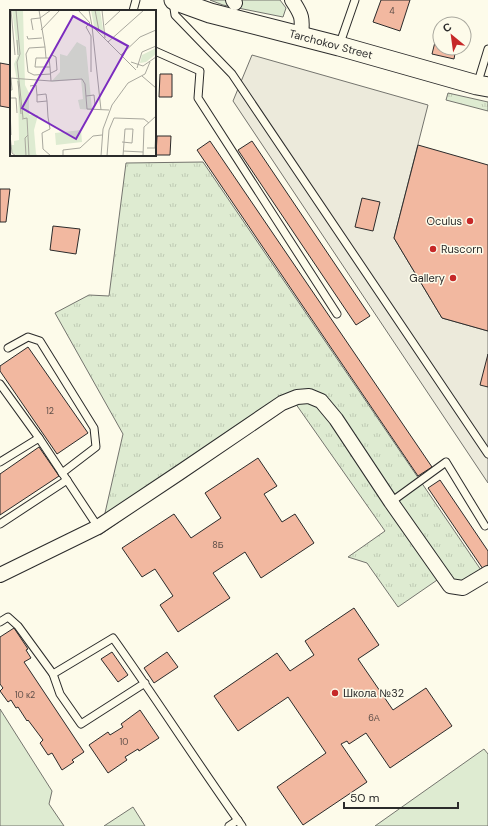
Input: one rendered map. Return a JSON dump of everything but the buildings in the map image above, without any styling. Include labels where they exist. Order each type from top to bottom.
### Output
[{"type":"main road","name":"Tarchokov Street","points":[[173,0],[210,13],[339,46],[482,86]]},
{"type":"street","points":[[292,0],[300,11],[302,18],[301,36]]},
{"type":"street","points":[[0,575],[98,527],[282,402],[297,397],[309,396],[320,401],[336,418],[391,502],[450,586],[463,588],[488,573]]},
{"type":"lane","points":[[133,10],[136,0]]},
{"type":"lane","points":[[173,0],[174,15],[232,74],[488,454]]},
{"type":"lane","points":[[339,46],[355,0]]},
{"type":"lane","points":[[482,86],[488,49]]},
{"type":"lane","points":[[156,51],[200,71],[198,98],[337,314]]},
{"type":"lane","points":[[8,348],[28,337],[40,342],[94,428],[96,447],[62,473]]},
{"type":"lane","points":[[0,384],[39,438],[98,527]]},
{"type":"lane","points":[[0,462],[39,438]]},
{"type":"lane","points":[[391,502],[446,462],[485,526]]},
{"type":"lane","points":[[0,524],[67,480]]},
{"type":"lane","points":[[0,622],[8,617],[18,626],[53,674],[60,694],[81,724],[145,683]]},
{"type":"lane","points":[[53,674],[113,638],[240,823],[229,826]]},
{"type":"green space","points":[[210,0],[280,0],[286,8],[283,17],[223,5]]},
{"type":"green space","points":[[448,93],[488,102],[488,111],[446,100]]},
{"type":"green space","points":[[203,162],[481,570],[463,588],[443,576],[398,607],[367,563],[348,557],[385,531],[293,400],[100,535],[123,434],[55,313],[89,295],[109,296],[126,163]]},
{"type":"green space","points":[[0,709],[52,791],[49,804],[64,826],[0,826]]},
{"type":"green space","points":[[484,749],[488,754],[488,826],[375,826]]},
{"type":"green space","points":[[133,807],[145,826],[104,826]]},
{"type":"shaded area","points":[[252,55],[428,105],[394,238],[442,318],[488,331],[488,483],[233,101]]},
{"type":"place","name":"Oculus","points":[[470,221]]},
{"type":"place","name":"Ruscorn","points":[[433,249]]},
{"type":"place","name":"Gallery","points":[[453,278]]},
{"type":"place","name":"Школа №32","points":[[335,693]]}]
